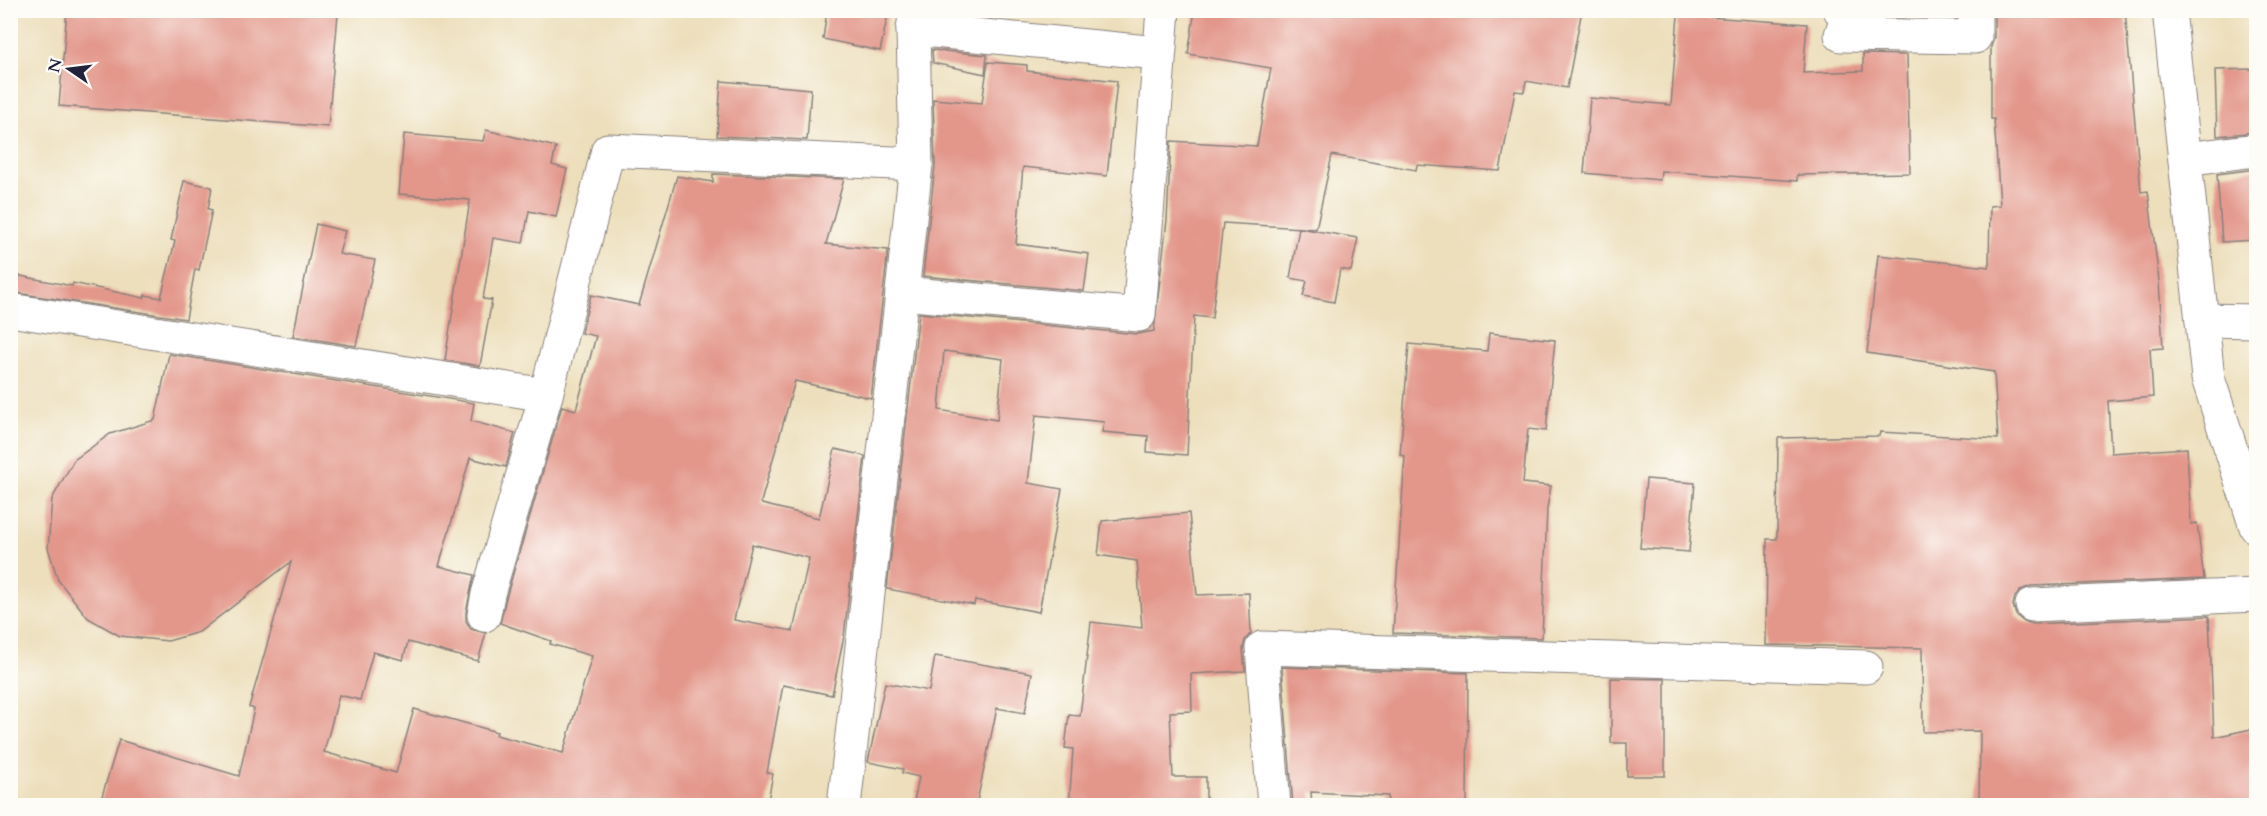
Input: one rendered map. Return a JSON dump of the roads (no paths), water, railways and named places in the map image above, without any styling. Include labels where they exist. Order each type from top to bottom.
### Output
[{"type":"street","points":[[902,293],[1139,315],[1163,10]]},
{"type":"street","points":[[1840,10],[1849,11],[1841,35],[1975,37],[1975,10]]},
{"type":"street","points":[[2169,10],[2208,378],[2256,526]]},
{"type":"street","points":[[844,806],[916,164],[915,20],[1158,53]]},
{"type":"street","points":[[484,615],[488,594],[546,395],[608,150],[916,164]]},
{"type":"street","points":[[2185,159],[2256,150]]},
{"type":"street","points":[[10,310],[546,395]]},
{"type":"street","points":[[2202,320],[2256,321]]},
{"type":"street","points":[[2032,605],[2256,596]]},
{"type":"street","points":[[1274,806],[1262,648],[1866,667]]}]
